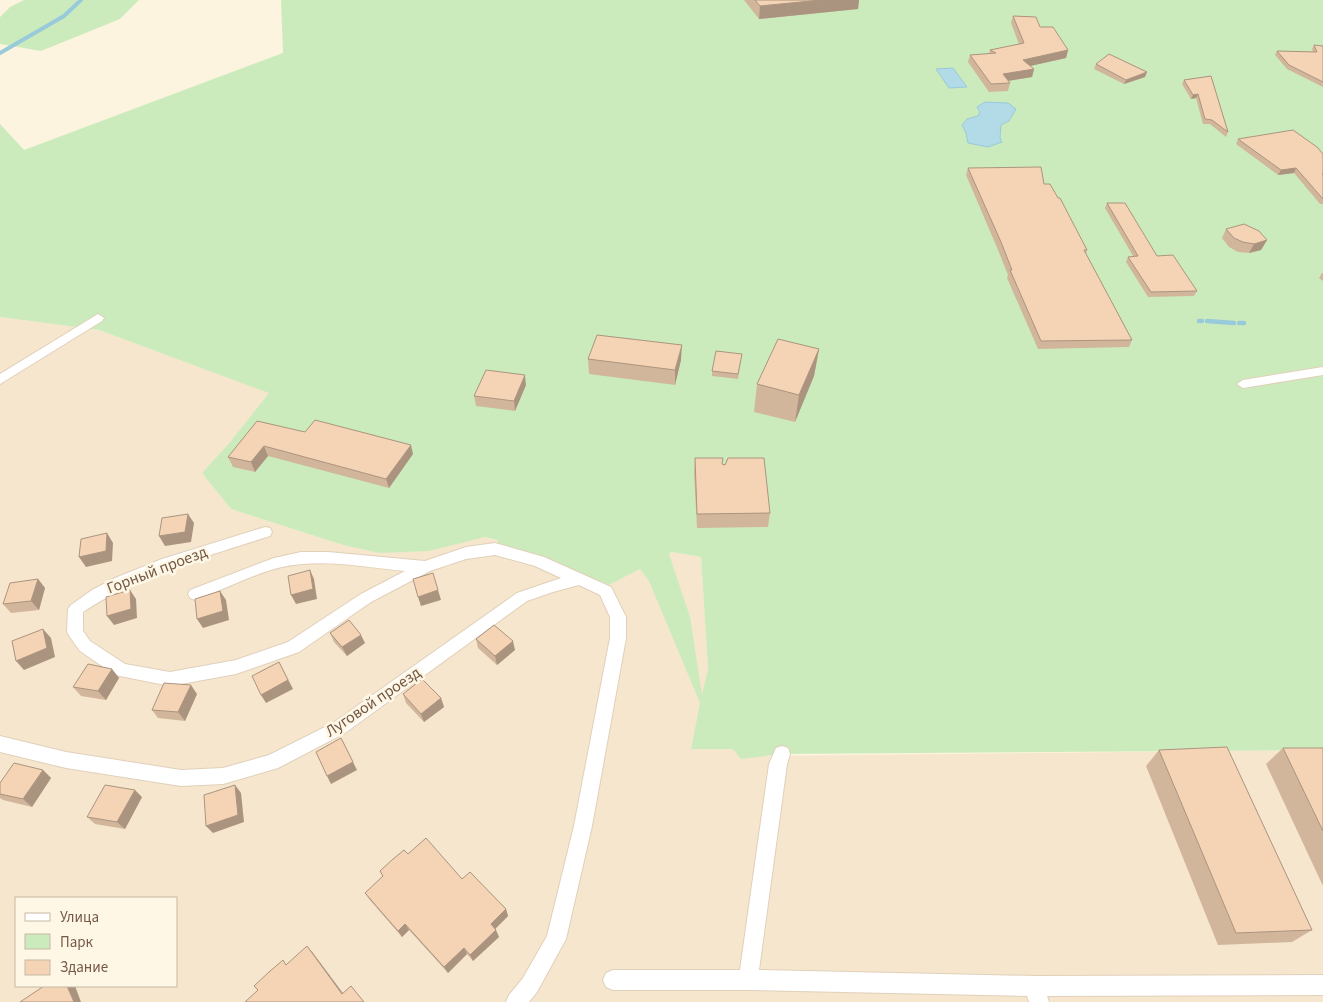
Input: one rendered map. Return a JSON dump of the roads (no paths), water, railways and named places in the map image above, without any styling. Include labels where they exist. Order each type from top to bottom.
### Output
[{"type":"street","points":[[0,380],[98,318]]},
{"type":"street","points":[[1243,384],[1323,371]]},
{"type":"street","name":"Горный проезд","points":[[265,532],[167,562],[96,594],[76,609],[75,632],[85,646],[121,670],[170,679],[236,667],[293,648],[366,598],[425,567],[466,553],[495,549],[538,561],[581,579],[606,591],[613,603],[618,617],[616,647],[583,826],[556,939],[530,985],[516,1002]]},
{"type":"street","name":"Горный проезд","points":[[195,594],[279,562],[301,558],[328,558],[425,567]]},
{"type":"street","name":"Луговой проезд","points":[[0,744],[66,760],[181,778],[223,776],[264,764],[339,728],[522,597],[551,586],[581,579]]},
{"type":"street","points":[[748,980],[778,764],[782,754]]},
{"type":"street","points":[[613,980],[748,980],[1037,994],[1323,985]]},
{"type":"water","points":[[953,68],[967,87],[949,88],[936,69]]},
{"type":"water","points":[[985,102],[1008,103],[1016,109],[1009,121],[1001,125],[1000,138],[1002,142],[988,147],[968,143],[962,125],[967,119],[978,116],[980,112],[977,107]]},
{"type":"waterway","points":[[0,53],[64,16],[81,0]]},
{"type":"waterway","points":[[1207,321],[1234,323]]},
{"type":"waterway","points":[[1239,323],[1244,323]]}]
